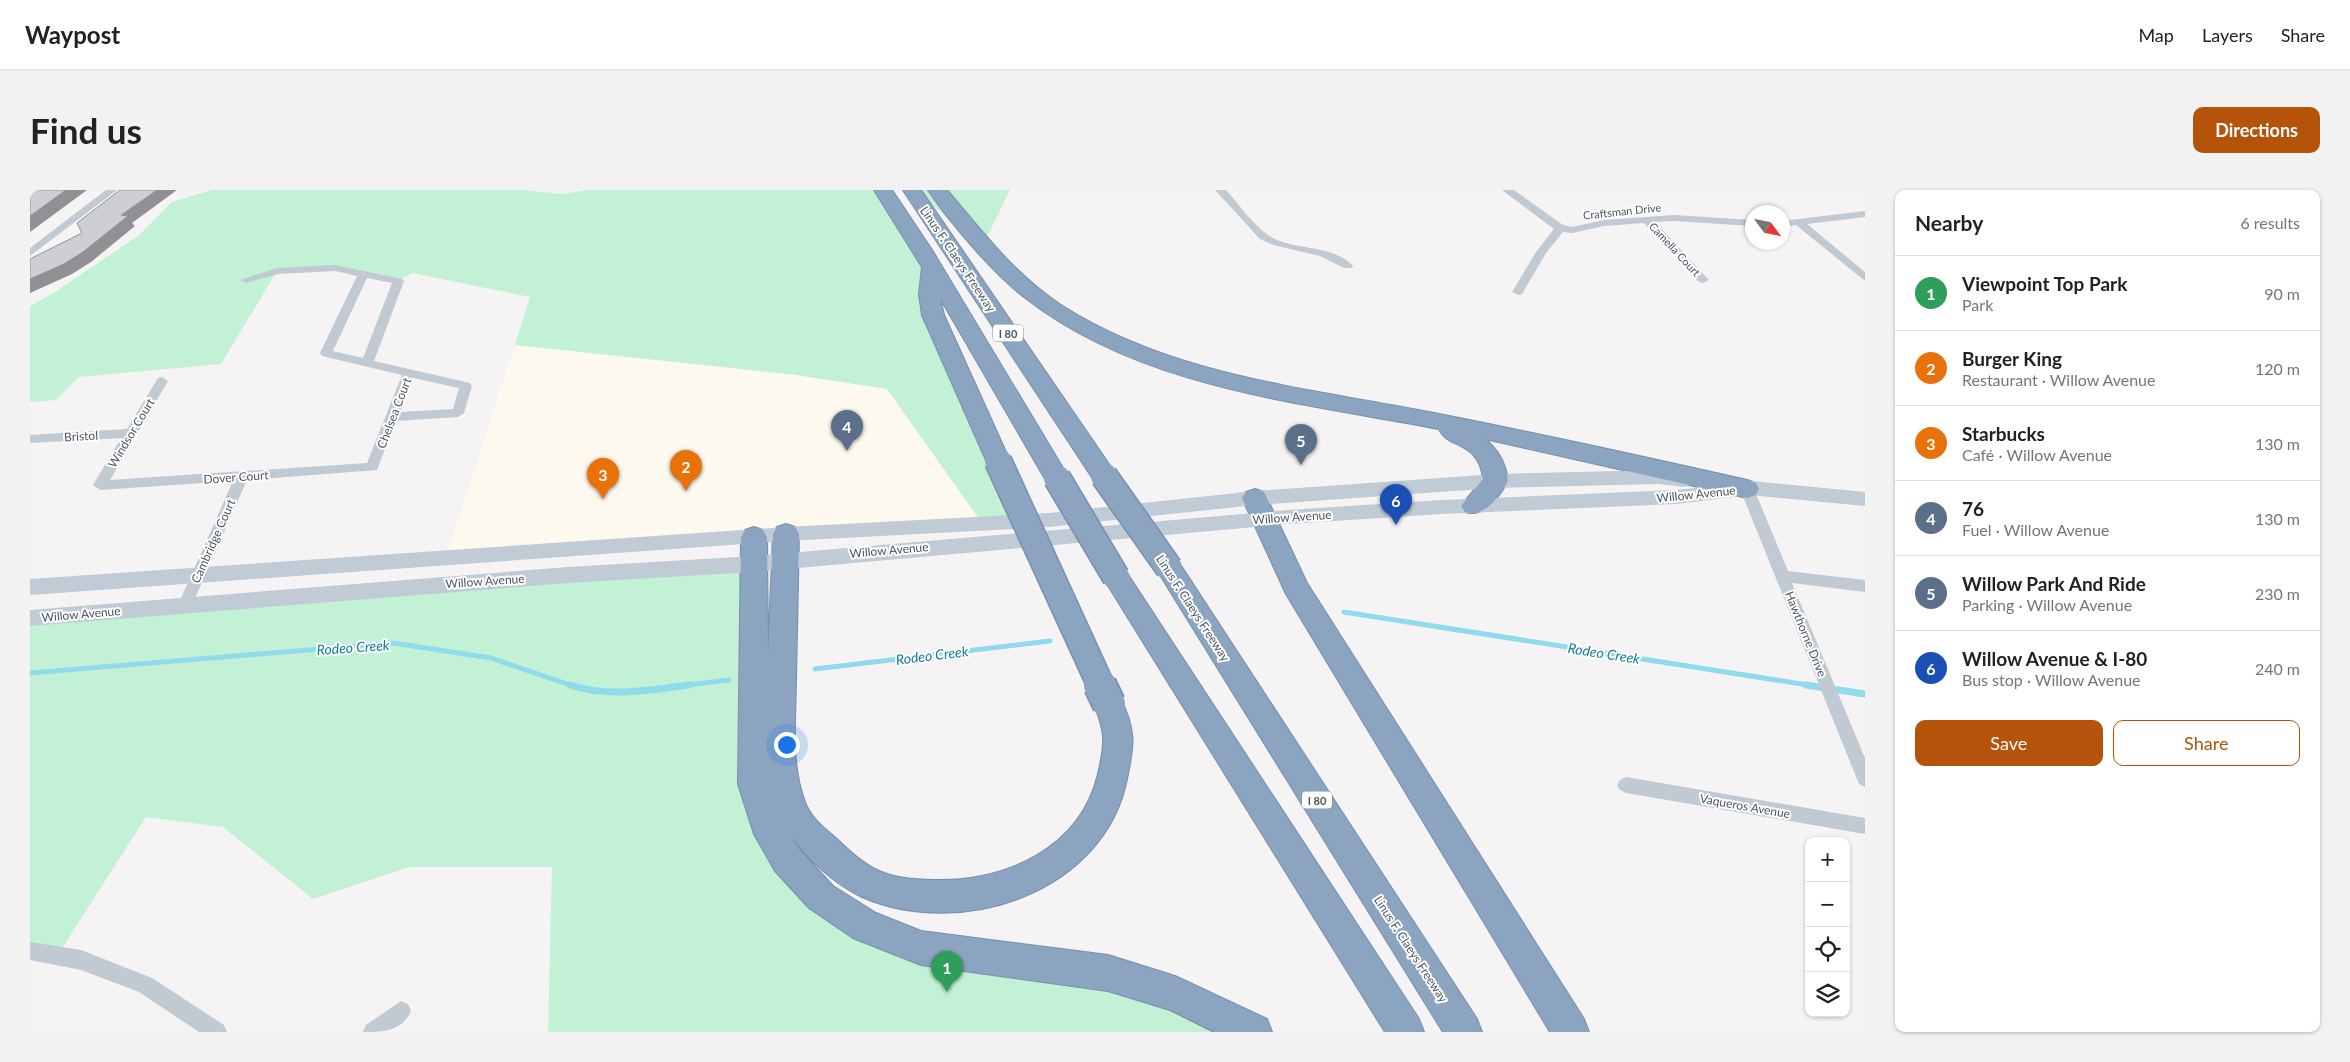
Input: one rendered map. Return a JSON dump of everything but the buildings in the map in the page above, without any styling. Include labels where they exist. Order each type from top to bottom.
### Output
[{"type":"highway","name":"Linus F. Claeys Freeway","points":[[883,190],[927,259],[1116,577],[1406,1032]]},
{"type":"highway","name":"Linus F. Claeys Freeway","points":[[912,190],[1104,476],[1169,568],[1464,1032]]},
{"type":"highway","points":[[937,190],[1017,281],[1057,311],[1105,339],[1184,369],[1419,417],[1747,488]]},
{"type":"highway","points":[[770,549],[781,758],[790,806],[811,837],[843,869],[881,888],[931,898],[978,894],[1019,883],[1057,863],[1082,841],[1105,806],[1115,773],[1119,732],[1109,704],[933,315],[929,294],[927,259]]},
{"type":"highway","points":[[1419,417],[1469,438],[1491,458],[1496,481],[1474,506]]},
{"type":"highway","points":[[1260,508],[1296,587],[1571,1032]]},
{"type":"highway","points":[[770,549],[754,784],[765,824],[787,860],[821,897],[864,926],[921,948],[1108,973],[1175,994],[1254,1032]]},
{"type":"main road","name":"Willow Avenue","points":[[30,618],[568,574],[770,549],[1260,508],[1496,481],[1659,477],[1747,488],[1865,499]]},
{"type":"main road","name":"Willow Avenue","points":[[1260,508],[1474,506],[1676,497],[1747,488]]},
{"type":"main road","name":"Willow Avenue","points":[[30,587],[198,576],[417,558],[770,549]]},
{"type":"street","points":[[30,253],[112,190]]},
{"type":"street","points":[[1220,190],[1264,237],[1277,243],[1324,254],[1348,266]]},
{"type":"street","points":[[1507,190],[1560,228],[1541,252],[1518,292]]},
{"type":"street","points":[[1790,224],[1865,214]]},
{"type":"street","name":"Craftsman Drive","points":[[1560,228],[1572,230],[1604,223],[1674,218],[1745,223]]},
{"type":"street","name":"Camella Court","points":[[1646,219],[1703,280]]},
{"type":"street","points":[[1799,224],[1865,278]]},
{"type":"street","points":[[246,280],[276,271],[335,268],[398,281],[366,362]]},
{"type":"street","name":"Chelsea Court","points":[[363,274],[326,353],[409,373],[372,467]]},
{"type":"street","points":[[393,417],[458,413],[466,386],[409,373]]},
{"type":"street","name":"Windsor Court","points":[[100,485],[162,381]]},
{"type":"street","name":"Bristol","points":[[30,438],[132,433]]},
{"type":"street","name":"Dover Court","points":[[100,485],[241,478],[372,467]]},
{"type":"street","name":"Cambridge Court","points":[[186,605],[241,478]]},
{"type":"street","name":"Hawthorne Drive","points":[[1747,488],[1865,779]]},
{"type":"street","points":[[1782,576],[1865,586]]},
{"type":"street","name":"Vaqueros Avenue","points":[[1626,785],[1865,826]]},
{"type":"street","points":[[30,951],[81,960],[145,985],[217,1032]]},
{"type":"street","points":[[374,1032],[400,1011]]},
{"type":"shaded area","points":[[515,345],[796,375],[887,389],[982,523],[446,556]]},
{"type":"green space","points":[[212,190],[524,190],[561,194],[588,190],[883,190],[922,250],[929,294],[1027,521],[982,523],[887,389],[796,375],[515,345],[530,297],[412,273],[398,281],[335,268],[277,271],[221,364],[79,377],[56,400],[30,402],[30,306],[55,292],[138,236],[172,202]]},
{"type":"green space","points":[[917,190],[1010,190],[981,249]]},
{"type":"green space","points":[[754,564],[765,824],[865,926],[1108,973],[1254,1032],[548,1032],[552,867],[409,867],[313,899],[223,827],[146,817],[57,956],[30,951],[30,618]]},
{"type":"waterway","name":"Rodeo Creek","points":[[1344,612],[1814,686]]},
{"type":"waterway","name":"Rodeo Creek","points":[[815,669],[1050,641]]},
{"type":"waterway","name":"Rodeo Creek","points":[[30,673],[393,643],[491,658],[570,685]]},
{"type":"waterway","name":"Rodeo Creek","points":[[679,686],[729,680]]},
{"type":"waterway","name":"Rodeo Creek","points":[[570,685],[599,691],[629,692],[689,685]]},
{"type":"waterway","name":"Rodeo Creek","points":[[1806,685],[1865,694]]},
{"type":"place","name":"76","points":[[847,451]]},
{"type":"place","name":"Willow Park And Ride","points":[[1301,465]]},
{"type":"place","name":"Burger King","points":[[686,491]]},
{"type":"place","name":"Starbucks","points":[[603,499]]},
{"type":"place","name":"Willow Avenue & I-80","points":[[1396,525]]},
{"type":"place","name":"Viewpoint Top Park","points":[[947,992]]}]
